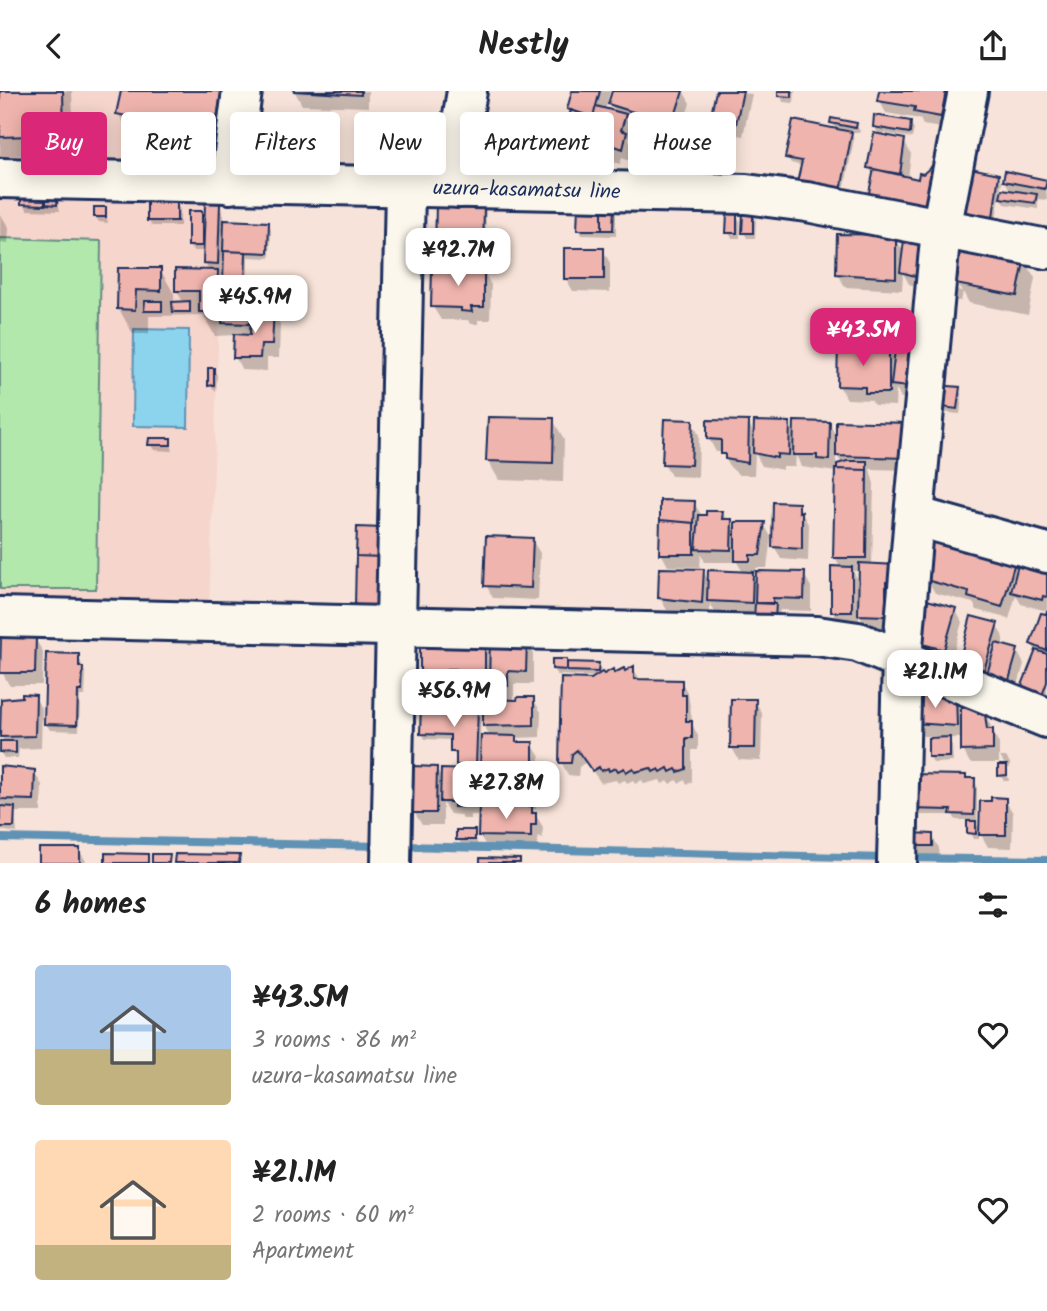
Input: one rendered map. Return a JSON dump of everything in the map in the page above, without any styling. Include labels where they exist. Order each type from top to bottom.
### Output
[{"type":"street","points":[[230,184],[242,91]]},
{"type":"street","points":[[458,188],[456,158],[467,91]]},
{"type":"street","points":[[897,863],[902,659],[914,516],[941,229],[968,91]]},
{"type":"street","name":"uzura-kasamatsu line","points":[[0,178],[405,189],[746,194],[807,202],[1047,249]]},
{"type":"street","points":[[391,863],[405,189]]},
{"type":"street","points":[[914,516],[1047,553]]},
{"type":"street","points":[[0,617],[817,636],[858,642],[1047,718]]},
{"type":"shaded area","points":[[0,91],[229,91],[216,153],[216,112],[121,112],[121,163],[107,162],[107,112],[21,112],[21,162],[0,162]]},
{"type":"shaded area","points":[[0,194],[223,198],[209,609],[0,607]]},
{"type":"green space","points":[[0,238],[101,241],[96,589],[0,589]]},
{"type":"water","points":[[134,329],[189,330],[188,427],[133,426]]},
{"type":"building","points":[[0,91],[63,91],[63,112],[21,112],[21,136],[0,137]]},
{"type":"building","points":[[121,91],[222,91],[216,122],[216,112],[116,114]]},
{"type":"building","points":[[293,91],[361,91],[361,95]]},
{"type":"building","points":[[572,91],[600,91],[594,112],[567,109]]},
{"type":"building","points":[[612,91],[683,91],[676,112],[633,112],[608,104]]},
{"type":"building","points":[[716,91],[743,91],[736,124],[736,112],[712,112]]},
{"type":"building","points":[[778,91],[792,91],[792,97],[778,96]]},
{"type":"building","points":[[879,91],[946,91],[941,117],[914,112],[915,107],[877,101]]},
{"type":"building","points":[[596,106],[626,114],[621,130],[627,132],[623,149],[615,146],[614,149],[614,112],[594,112]]},
{"type":"building","points":[[874,115],[911,121],[910,133],[873,127]]},
{"type":"building","points":[[831,118],[857,123],[856,128],[830,123]]},
{"type":"building","points":[[793,120],[852,132],[840,196],[796,187],[802,161],[785,158]]},
{"type":"building","points":[[874,133],[905,139],[900,174],[867,168]]},
{"type":"building","points":[[933,165],[942,167],[926,209],[868,197],[874,169],[918,179],[919,173],[923,174]]},
{"type":"building","points":[[961,166],[999,174],[993,217],[1002,219],[1000,227],[951,217]]},
{"type":"building","points":[[1005,171],[1047,180],[1045,189],[1003,181]]},
{"type":"building","points":[[1002,189],[1037,194],[1035,203],[1000,198]]},
{"type":"building","points":[[21,193],[45,194],[45,205],[21,204]]},
{"type":"building","points":[[46,195],[58,195],[57,205],[46,204]]},
{"type":"building","points":[[147,202],[177,202],[177,221],[147,221]]},
{"type":"building","points":[[436,202],[484,203],[483,264],[460,263],[460,257],[435,256]]},
{"type":"building","points":[[205,203],[220,203],[218,264],[203,263]]},
{"type":"building","points":[[94,207],[106,207],[106,217],[94,217]]},
{"type":"building","points":[[578,207],[602,207],[602,230],[577,230]]},
{"type":"building","points":[[602,207],[614,207],[613,230],[602,230]]},
{"type":"building","points":[[188,211],[202,211],[202,246],[188,246]]},
{"type":"building","points":[[727,213],[737,213],[737,233],[726,233]]},
{"type":"building","points":[[743,213],[753,213],[753,233],[742,233]]},
{"type":"building","points":[[224,220],[269,222],[268,253],[223,251]]},
{"type":"building","points":[[837,234],[896,235],[896,278],[836,274]]},
{"type":"building","points":[[904,240],[922,242],[919,277],[900,272]]},
{"type":"building","points":[[956,244],[1025,257],[1017,296],[956,284],[958,275],[950,274]]},
{"type":"building","points":[[564,248],[604,248],[604,279],[564,279]]},
{"type":"building","points":[[224,251],[246,252],[245,283],[223,282]]},
{"type":"building","points":[[451,266],[484,270],[484,307],[471,307],[472,312],[461,311],[461,308],[431,307],[432,269],[451,269]]},
{"type":"building","points":[[118,268],[161,268],[161,291],[136,290],[135,310],[117,309]]},
{"type":"building","points":[[175,269],[218,270],[217,312],[199,312],[199,291],[175,291]]},
{"type":"building","points":[[223,300],[251,301],[250,324],[222,323]]},
{"type":"building","points":[[145,301],[162,301],[162,311],[144,311]]},
{"type":"building","points":[[190,301],[190,312],[173,312],[172,302]]},
{"type":"building","points":[[251,308],[274,309],[272,345],[261,345],[260,358],[233,358],[234,334],[250,335]]},
{"type":"building","points":[[838,343],[863,343],[862,348],[889,349],[889,393],[865,393],[865,387],[837,386]]},
{"type":"building","points":[[895,349],[920,351],[917,388],[891,385]]},
{"type":"building","points":[[208,368],[214,368],[214,385],[208,386]]},
{"type":"building","points":[[936,385],[960,387],[957,409],[934,406]]},
{"type":"building","points":[[488,417],[554,418],[553,463],[486,461]]},
{"type":"building","points":[[664,419],[693,420],[691,465],[662,464]]},
{"type":"building","points":[[707,420],[749,421],[748,463],[725,459],[725,454],[721,454],[721,440],[707,439]]},
{"type":"building","points":[[754,421],[790,422],[789,455],[777,454],[777,458],[753,453]]},
{"type":"building","points":[[794,421],[830,422],[829,460],[817,459],[817,455],[793,455]]},
{"type":"building","points":[[836,421],[908,423],[907,458],[836,456]]},
{"type":"building","points":[[149,438],[171,438],[171,445],[148,445]]},
{"type":"building","points":[[867,461],[867,470],[837,469],[837,464]]},
{"type":"building","points":[[835,469],[867,470],[866,558],[833,558]]},
{"type":"building","points":[[660,500],[695,501],[694,523],[660,520]]},
{"type":"building","points":[[773,502],[799,503],[799,512],[802,511],[802,549],[772,547]]},
{"type":"building","points":[[706,511],[723,511],[722,519],[732,519],[731,550],[696,549],[699,515],[706,515]]},
{"type":"building","points":[[660,520],[694,523],[694,554],[659,554]]},
{"type":"building","points":[[735,522],[765,522],[760,555],[750,555],[750,561],[735,561]]},
{"type":"building","points":[[357,527],[383,528],[383,557],[356,556]]},
{"type":"building","points":[[929,528],[1017,555],[1002,607],[968,597],[969,592],[926,580]]},
{"type":"building","points":[[486,536],[533,538],[531,588],[484,586]]},
{"type":"building","points":[[1021,553],[1047,560],[1047,597],[1043,596],[1042,600],[1011,592]]},
{"type":"building","points":[[356,556],[383,557],[382,607],[355,606]]},
{"type":"building","points":[[859,563],[897,565],[897,582],[886,582],[886,616],[858,615]]},
{"type":"building","points":[[831,566],[852,567],[852,612],[831,612]]},
{"type":"building","points":[[659,568],[704,569],[702,603],[658,598]]},
{"type":"building","points":[[708,570],[753,572],[752,603],[707,601]]},
{"type":"building","points":[[756,571],[805,572],[804,599],[773,598],[773,604],[755,603]]},
{"type":"building","points":[[927,600],[956,608],[944,650],[915,642]]},
{"type":"building","points":[[755,603],[776,603],[775,620],[754,619]]},
{"type":"building","points":[[1047,611],[1047,651],[1030,644],[1041,613],[1046,614]]},
{"type":"building","points":[[971,616],[998,623],[982,677],[957,670]]},
{"type":"building","points":[[1,637],[36,637],[35,673],[0,673]]},
{"type":"building","points":[[420,638],[485,642],[485,682],[465,681],[465,693],[451,692],[456,669],[447,669],[447,672],[420,672]]},
{"type":"building","points":[[490,639],[527,639],[526,672],[508,671],[508,686],[489,685]]},
{"type":"building","points":[[996,643],[1018,649],[1007,687],[985,681]]},
{"type":"building","points":[[1036,650],[1047,654],[1047,682],[1040,701],[1019,693]]},
{"type":"building","points":[[46,653],[79,654],[79,667],[83,667],[82,691],[78,691],[77,725],[44,724]]},
{"type":"building","points":[[552,659],[567,659],[567,670],[552,669]]},
{"type":"building","points":[[567,662],[599,663],[598,672],[567,671]]},
{"type":"building","points":[[634,666],[634,679],[682,680],[682,695],[686,695],[686,721],[692,721],[692,738],[686,738],[686,769],[670,772],[668,768],[653,772],[651,768],[635,772],[633,768],[626,772],[624,768],[618,771],[616,768],[609,771],[608,768],[601,771],[599,767],[592,771],[577,750],[572,754],[571,763],[559,763],[561,678],[591,679],[602,672],[604,674],[613,669],[614,673],[624,668],[625,671]]},
{"type":"building","points":[[428,678],[446,678],[445,694],[462,694],[462,705],[418,704],[418,692],[428,692]]},
{"type":"building","points":[[22,694],[36,695],[35,736],[0,737],[1,699],[22,697]]},
{"type":"building","points":[[956,694],[957,726],[914,723],[913,695]]},
{"type":"building","points":[[518,697],[534,697],[534,725],[483,726],[483,699],[517,700]]},
{"type":"building","points":[[731,699],[756,699],[755,748],[730,748]]},
{"type":"building","points":[[421,705],[478,707],[476,766],[456,765],[456,752],[450,752],[450,735],[420,734]]},
{"type":"building","points":[[961,707],[984,707],[987,729],[993,729],[993,750],[961,751]]},
{"type":"building","points":[[481,735],[516,736],[516,742],[533,742],[533,764],[526,764],[525,779],[497,779],[496,775],[480,774]]},
{"type":"building","points":[[950,737],[950,757],[928,757],[928,738]]},
{"type":"building","points":[[0,741],[16,741],[16,753],[0,752]]},
{"type":"building","points":[[998,765],[1007,765],[1007,775],[998,776]]},
{"type":"building","points":[[0,766],[35,770],[34,800],[0,799]]},
{"type":"building","points":[[413,766],[437,767],[436,813],[412,813]]},
{"type":"building","points":[[441,769],[475,770],[475,803],[463,802],[463,807],[454,807],[454,802],[440,802]]},
{"type":"building","points":[[911,774],[966,775],[966,778],[975,778],[974,815],[950,814],[951,810],[910,809]]},
{"type":"building","points":[[516,785],[534,786],[534,804],[516,803]]},
{"type":"building","points":[[991,797],[1006,798],[1006,835],[979,835],[980,801],[991,801]]},
{"type":"building","points":[[479,805],[532,806],[532,813],[536,813],[536,825],[531,825],[531,837],[478,836]]},
{"type":"building","points":[[0,806],[15,807],[14,827],[0,827]]},
{"type":"building","points":[[967,821],[976,821],[976,834],[967,833]]},
{"type":"building","points":[[456,830],[475,830],[475,840],[456,840]]},
{"type":"building","points":[[910,833],[933,834],[933,846],[910,846]]},
{"type":"building","points":[[39,848],[80,848],[80,863],[39,863]]},
{"type":"building","points":[[105,853],[148,854],[148,863],[105,863]]},
{"type":"building","points":[[152,854],[170,854],[169,863],[152,863]]},
{"type":"building","points":[[175,854],[240,855],[239,863],[174,863]]},
{"type":"building","points":[[480,858],[520,859],[520,863],[480,863]]},
{"type":"waterway","points":[[0,838],[383,846]]},
{"type":"waterway","points":[[403,846],[887,858]]},
{"type":"waterway","points":[[906,858],[1047,860]]}]
